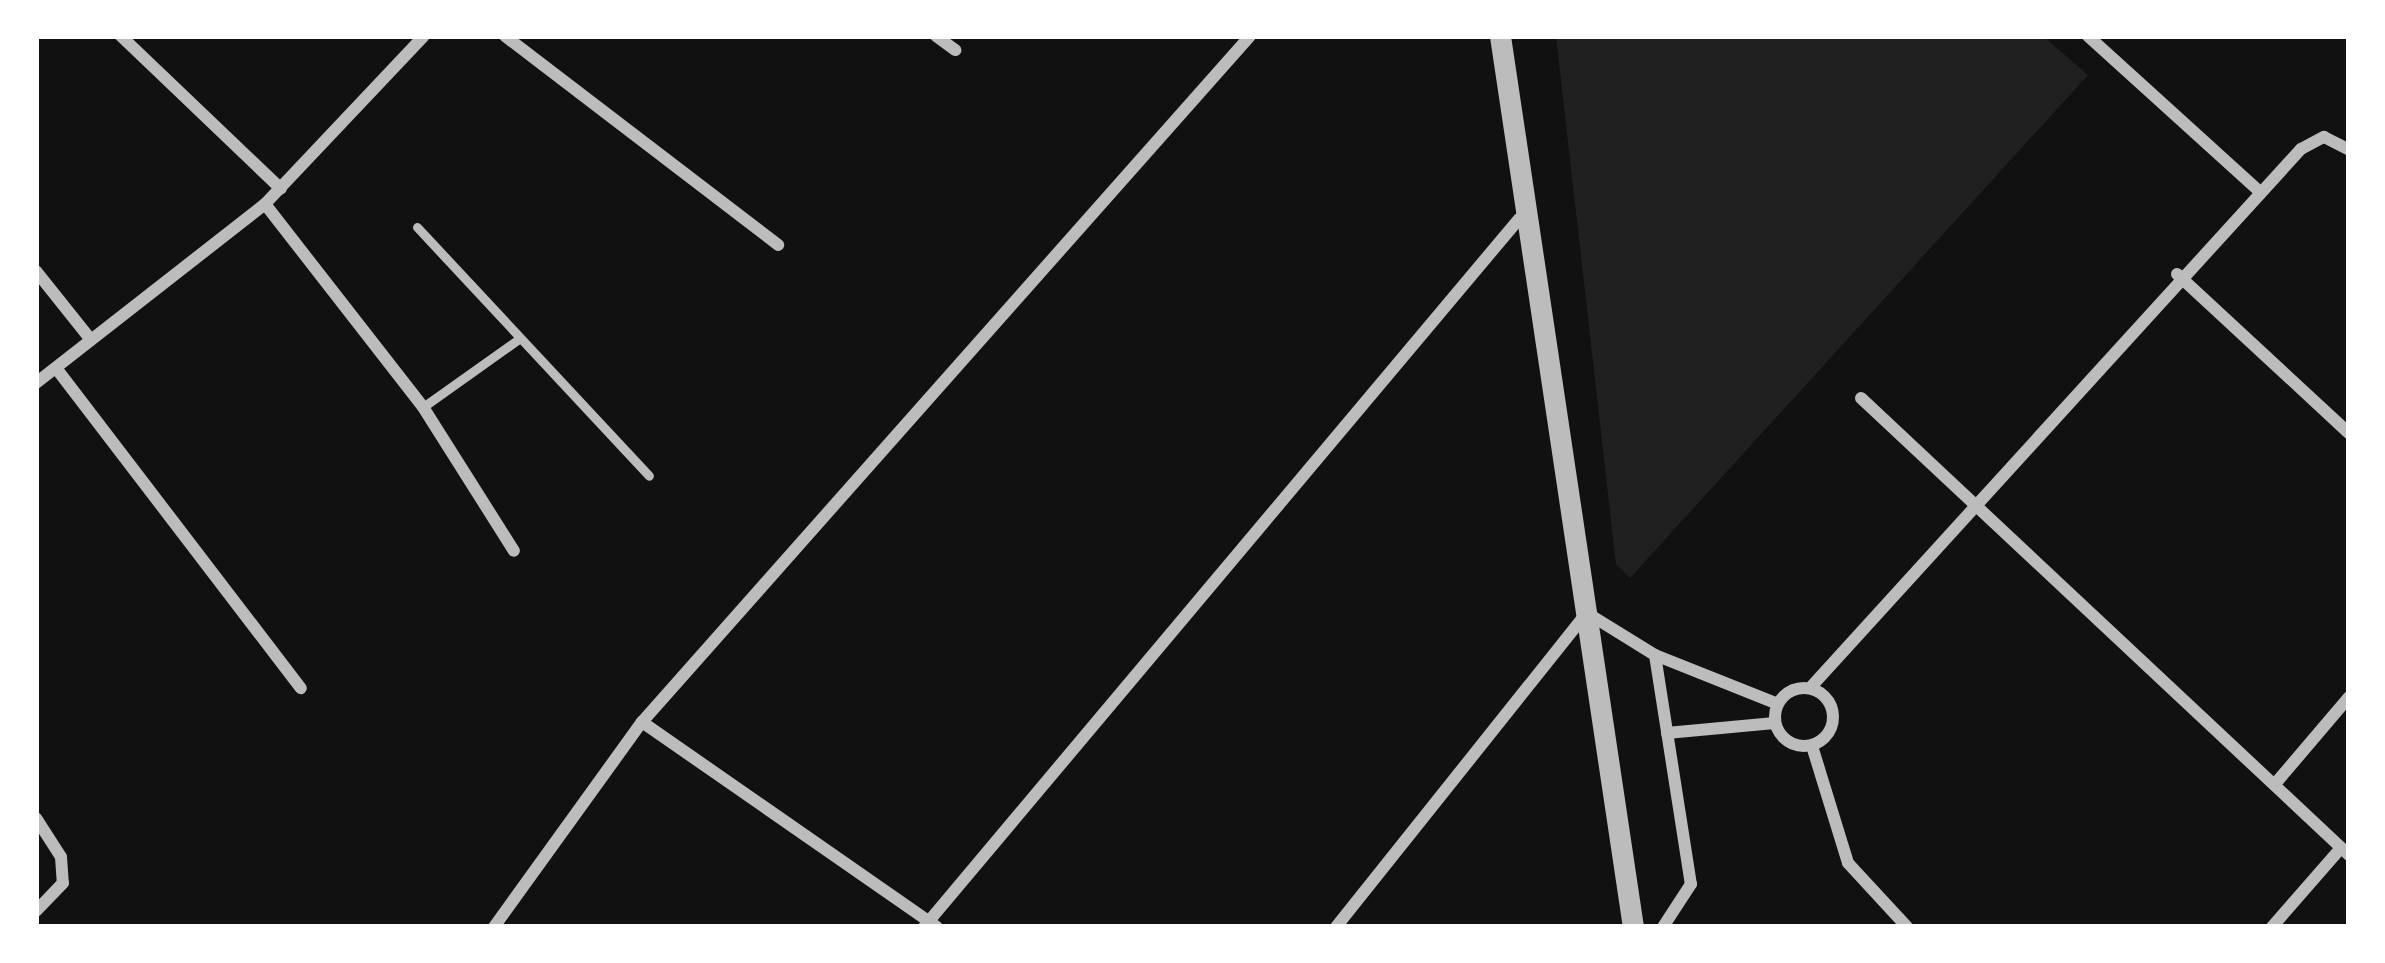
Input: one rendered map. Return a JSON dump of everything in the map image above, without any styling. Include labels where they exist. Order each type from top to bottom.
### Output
[{"type":"street","points":[[121,36],[281,189]]},
{"type":"street","points":[[36,383],[265,205],[424,36]]},
{"type":"street","points":[[505,36],[778,245]]},
{"type":"street","points":[[936,36],[955,50]]},
{"type":"street","points":[[494,927],[642,722],[1250,36]]},
{"type":"street","points":[[1500,36],[1519,219],[1587,613],[1630,924]]},
{"type":"street","points":[[2088,36],[2259,191]]},
{"type":"street","points":[[1587,613],[1655,655],[1778,704],[1810,688],[2177,274],[2259,191],[2315,139],[2349,150]]},
{"type":"street","points":[[265,205],[423,407],[514,551]]},
{"type":"street","points":[[642,722],[930,925],[1519,219]]},
{"type":"street","points":[[36,271],[91,340]]},
{"type":"street","points":[[2177,274],[2349,433]]},
{"type":"street","points":[[56,368],[301,688]]},
{"type":"street","points":[[1861,398],[2345,852],[2272,927]]},
{"type":"street","points":[[1336,927],[1587,613]]},
{"type":"street","points":[[1655,655],[1691,884],[1663,927]]},
{"type":"street","points":[[1810,688],[1834,716],[1812,746]]},
{"type":"street","points":[[2275,784],[2349,697]]},
{"type":"street","points":[[1778,704],[1775,723],[1785,740],[1812,746]]},
{"type":"street","points":[[1667,734],[1775,723]]},
{"type":"street","points":[[1812,746],[1848,863],[1906,927]]},
{"type":"street","points":[[36,818],[61,857],[63,883],[36,911]]},
{"type":"lane","points":[[417,227],[649,476]]},
{"type":"lane","points":[[423,407],[520,338]]},
{"type":"shaded area","points":[[1556,36],[2043,36],[2088,75],[1630,578],[1616,564]]}]
